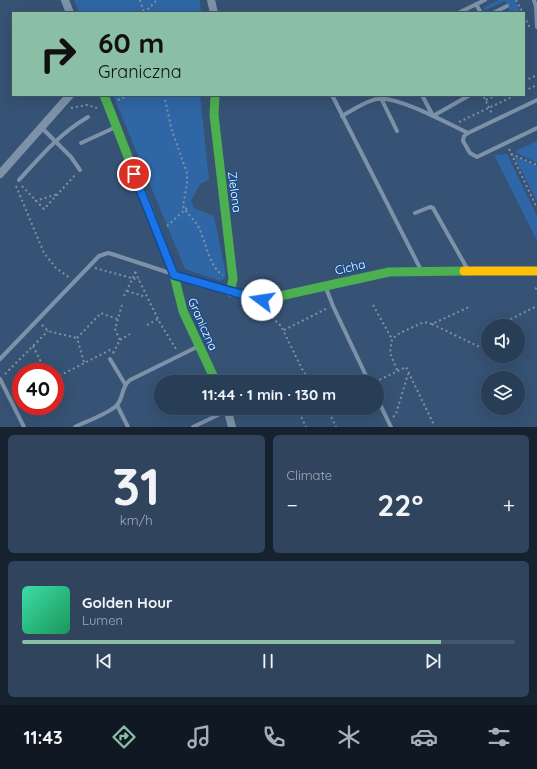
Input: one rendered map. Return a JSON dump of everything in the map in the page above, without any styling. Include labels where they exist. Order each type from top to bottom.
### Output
[{"type":"street","points":[[65,0],[70,12]]},
{"type":"street","points":[[212,0],[214,12]]},
{"type":"street","points":[[0,174],[69,96]]},
{"type":"street","name":"Graniczna","points":[[104,96],[174,275],[183,311],[213,375]]},
{"type":"street","name":"Zielona","points":[[215,96],[214,121],[233,279],[230,292]]},
{"type":"street","name":"Cicha","points":[[174,275],[262,300],[389,272],[468,270],[537,271]]},
{"type":"street","points":[[228,415],[232,427]]},
{"type":"lane","points":[[460,12],[485,0]]},
{"type":"lane","points":[[534,0],[536,6]]},
{"type":"lane","points":[[537,1],[537,27]]},
{"type":"lane","points":[[476,4],[480,12]]},
{"type":"lane","points":[[495,12],[507,6]]},
{"type":"lane","points":[[332,96],[422,272]]},
{"type":"lane","points":[[423,96],[433,116]]},
{"type":"lane","points":[[433,116],[468,96]]},
{"type":"lane","points":[[342,116],[381,98],[394,100],[433,116],[468,133]]},
{"type":"lane","points":[[381,98],[397,131]]},
{"type":"lane","points":[[537,100],[468,133],[464,136],[463,141],[473,156],[477,157],[537,128]]},
{"type":"lane","points":[[17,180],[56,140],[69,129],[88,117]]},
{"type":"lane","points":[[41,127],[56,140],[80,170]]},
{"type":"lane","points":[[81,143],[116,127]]},
{"type":"lane","points":[[415,212],[430,207],[433,208],[468,270]]},
{"type":"lane","points":[[0,359],[99,256],[108,253],[167,271],[174,275]]},
{"type":"lane","points":[[326,286],[333,306],[366,375]]},
{"type":"lane","points":[[128,427],[118,405],[125,384],[200,346]]},
{"type":"lane","points":[[110,359],[125,384]]},
{"type":"lane","points":[[0,379],[24,427]]},
{"type":"lane","points":[[75,427],[118,405]]},
{"type":"lane","points":[[384,413],[391,427]]},
{"type":"lane","points":[[193,427],[218,415]]},
{"type":"path","points":[[140,0],[144,12]]},
{"type":"path","points":[[145,12],[157,0]]},
{"type":"path","points":[[516,0],[522,12]]},
{"type":"path","points":[[525,18],[532,31]]},
{"type":"path","points":[[525,81],[537,75]]},
{"type":"path","points":[[525,91],[537,85]]},
{"type":"path","points":[[164,96],[172,131],[187,174],[187,183],[183,200],[185,210],[196,223],[218,272],[227,277]]},
{"type":"path","points":[[486,100],[495,96]]},
{"type":"path","points":[[452,125],[514,96]]},
{"type":"path","points":[[484,97],[492,116]]},
{"type":"path","points":[[68,109],[87,105],[100,109]]},
{"type":"path","points":[[506,143],[537,208]]},
{"type":"path","points":[[511,154],[537,165]]},
{"type":"path","points":[[17,180],[44,209],[80,170]]},
{"type":"path","points":[[17,180],[44,253],[56,268],[74,281]]},
{"type":"path","points":[[35,201],[59,193]]},
{"type":"path","points":[[163,230],[188,207]]},
{"type":"path","points":[[88,266],[139,280]]},
{"type":"path","points":[[124,296],[136,269],[142,270]]},
{"type":"path","points":[[135,272],[146,297],[177,350]]},
{"type":"path","points":[[126,291],[146,297]]},
{"type":"path","points":[[120,340],[115,329],[122,305]]},
{"type":"path","points":[[373,305],[392,339],[390,353],[397,370]]},
{"type":"path","points":[[284,330],[333,306]]},
{"type":"path","points":[[511,319],[537,306]]},
{"type":"path","points":[[261,307],[284,330],[304,373],[307,375]]},
{"type":"path","points":[[432,324],[469,307]]},
{"type":"path","points":[[77,338],[101,313],[117,319]]},
{"type":"path","points":[[147,325],[158,319]]},
{"type":"path","points":[[37,320],[48,331],[77,338]]},
{"type":"path","points":[[392,339],[400,333],[424,322],[432,324],[481,348]]},
{"type":"path","points":[[0,379],[48,331]]},
{"type":"path","points":[[110,359],[120,340],[130,334]]},
{"type":"path","points":[[77,338],[84,362]]},
{"type":"path","points":[[34,346],[42,363]]},
{"type":"path","points":[[64,373],[110,350],[114,352]]},
{"type":"path","points":[[384,377],[406,367],[434,425]]},
{"type":"path","points":[[388,422],[396,414],[409,373]]},
{"type":"path","points":[[301,415],[306,427]]},
{"type":"path","points":[[330,415],[336,427]]},
{"type":"shaded area","points":[[74,0],[200,0],[201,12],[79,12]]},
{"type":"shaded area","points":[[498,0],[515,0],[521,12],[510,12],[505,1],[486,10],[483,8]]},
{"type":"shaded area","points":[[113,96],[200,96],[209,180],[200,184],[191,201],[194,208],[214,216],[226,275],[223,280],[220,281],[185,269]]},
{"type":"shaded area","points":[[537,141],[537,163],[517,153],[516,151]]},
{"type":"shaded area","points":[[507,154],[537,216],[537,241],[494,155]]},
{"type":"shaded area","points":[[517,157],[537,166],[537,202],[515,158]]},
{"type":"traffic: fast","points":[[104,96],[174,275],[183,311],[213,375]]},
{"type":"traffic: fast","points":[[215,96],[214,115],[233,279],[230,292]]},
{"type":"traffic: fast","points":[[174,275],[262,300],[389,272],[464,271]]},
{"type":"traffic: slow","points":[[464,271],[537,271]]},
{"type":"route","points":[[134,174],[174,275],[254,299],[262,300]]}]
